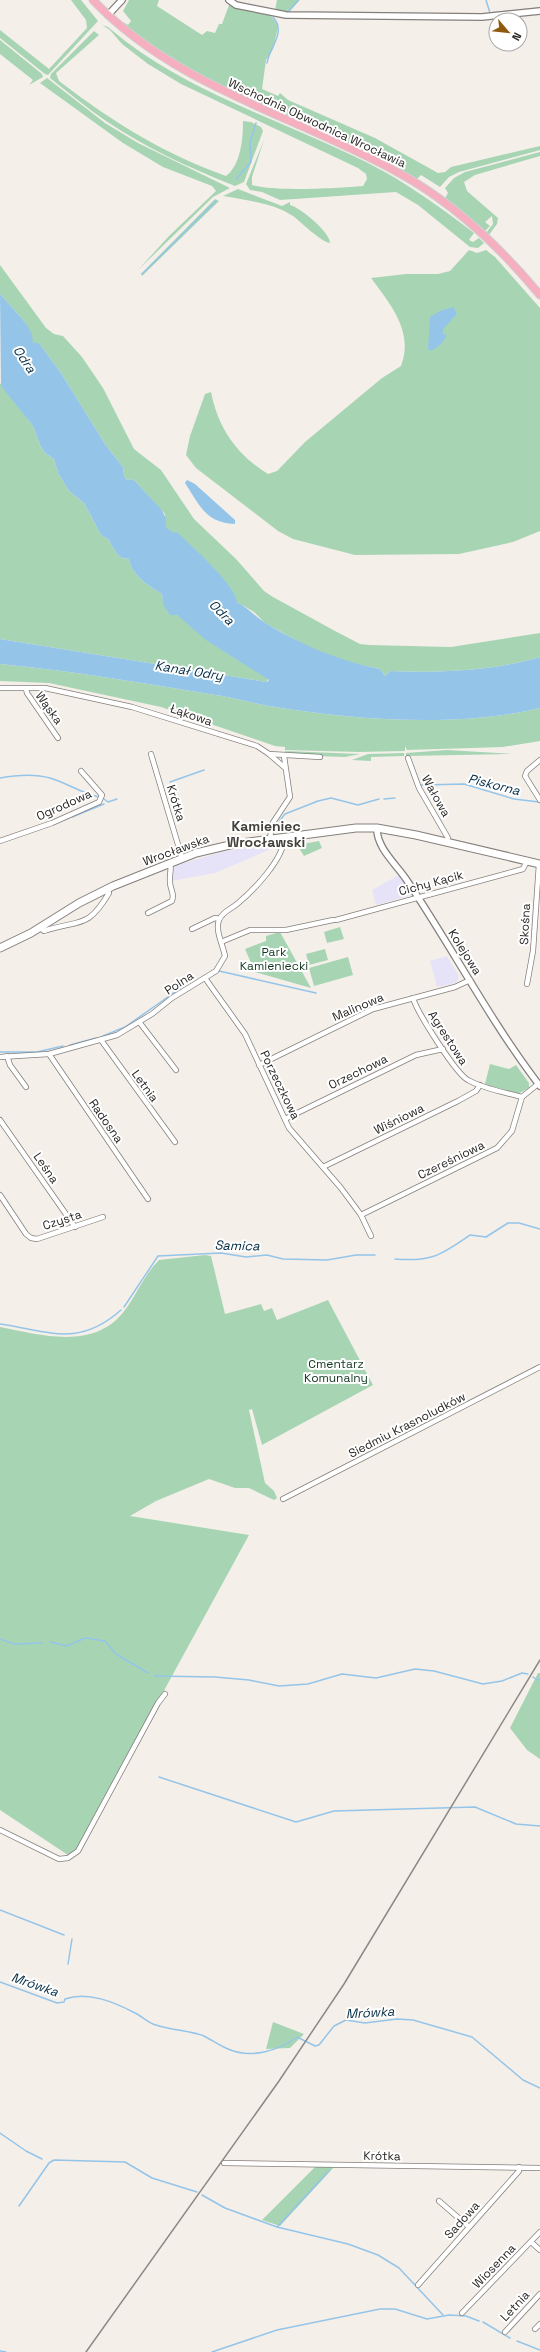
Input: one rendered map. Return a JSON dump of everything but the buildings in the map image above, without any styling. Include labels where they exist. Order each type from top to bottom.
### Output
[{"type":"main road","name":"Wschodnia Obwodnica Wrocławia","points":[[93,0],[141,43],[184,71],[400,173],[438,198],[501,250],[540,295]]},
{"type":"main road","name":"Wrocławska","points":[[0,948],[40,928],[79,903],[108,889],[210,848],[356,828],[377,828],[448,842],[539,864]]},
{"type":"street","points":[[108,15],[122,0]]},
{"type":"street","points":[[229,0],[236,5],[286,16],[482,17],[540,11]]},
{"type":"street","name":"Łąkowa","points":[[0,688],[45,688],[132,707],[239,740],[256,746],[269,754],[320,757]]},
{"type":"street","name":"Wąska","points":[[26,688],[27,693],[58,738]]},
{"type":"street","name":"Krótka","points":[[151,754],[182,858]]},
{"type":"street","points":[[269,754],[284,767]]},
{"type":"street","points":[[270,839],[272,824],[290,797],[284,767],[284,756]]},
{"type":"street","name":"Wałowa","points":[[408,758],[419,788],[448,838],[448,842]]},
{"type":"street","points":[[540,760],[527,771],[525,776],[540,800]]},
{"type":"street","name":"Ogrodowa","points":[[0,841],[52,823],[99,802],[102,795],[81,771]]},
{"type":"street","name":"Kolejowa","points":[[377,828],[377,838],[418,897],[510,1045],[539,1085]]},
{"type":"street","points":[[192,929],[215,918],[219,919],[243,899],[274,864],[282,851],[284,837]]},
{"type":"street","name":"Cichy Kącik","points":[[222,942],[250,930],[286,930],[335,920],[522,869],[527,861]]},
{"type":"street","points":[[148,913],[172,901],[174,895],[170,883],[170,863]]},
{"type":"street","name":"Skośna","points":[[526,984],[533,951],[539,864]]},
{"type":"street","points":[[40,928],[44,932],[86,921],[100,908],[109,893],[108,889]]},
{"type":"street","name":"Polna","points":[[0,1057],[49,1054],[101,1040],[140,1023],[172,998],[216,971],[224,960],[222,942],[218,929],[219,919]]},
{"type":"street","name":"Porzeczkowa","points":[[205,978],[245,1034],[289,1128],[323,1167],[361,1215],[371,1236]]},
{"type":"street","name":"Malinowa","points":[[259,1065],[373,1009],[455,987],[470,980]]},
{"type":"street","name":"Agrestowa","points":[[413,998],[459,1073],[467,1080],[480,1085],[522,1097]]},
{"type":"street","points":[[140,1023],[176,1070]]},
{"type":"street","name":"Letnia","points":[[101,1040],[175,1142]]},
{"type":"street","name":"Orzechowa","points":[[285,1119],[416,1055],[443,1049]]},
{"type":"street","name":"Radosna","points":[[49,1054],[148,1199]]},
{"type":"street","points":[[7,1056],[10,1064],[26,1087]]},
{"type":"street","name":"Wiśniowa","points":[[323,1167],[464,1098],[476,1091],[480,1085]]},
{"type":"street","points":[[522,1097],[539,1085]]},
{"type":"street","name":"Czereśniowa","points":[[361,1215],[497,1148],[512,1131],[522,1097]]},
{"type":"street","name":"Leśna","points":[[0,1120],[75,1227]]},
{"type":"street","name":"Czysta","points":[[0,1195],[31,1238],[36,1239],[103,1217]]},
{"type":"street","name":"Siedmiu Krasnoludków","points":[[283,1499],[540,1367]]},
{"type":"street","points":[[0,1830],[59,1859],[68,1858],[78,1851],[158,1703],[165,1694]]},
{"type":"street","name":"Krótka","points":[[224,2163],[540,2168]]},
{"type":"street","name":"Sadowa","points":[[418,2285],[519,2171],[519,2167]]},
{"type":"street","points":[[439,2201],[469,2227]]},
{"type":"street","name":"Wiosenna","points":[[462,2313],[540,2232]]},
{"type":"street","points":[[531,2242],[540,2250]]},
{"type":"street","name":"Letnia","points":[[505,2332],[540,2294]]},
{"type":"street","points":[[535,2329],[540,2324]]},
{"type":"shaded area","points":[[276,843],[278,846],[215,873],[171,881],[174,866],[222,852]]},
{"type":"shaded area","points":[[399,875],[412,895],[376,905],[372,890]]},
{"type":"shaded area","points":[[447,956],[459,976],[456,983],[437,987],[430,961]]},
{"type":"green space","points":[[71,0],[81,0],[98,21],[48,75],[0,38],[0,30],[49,69],[87,28],[86,20]]},
{"type":"green space","points":[[129,0],[159,0],[157,6],[202,35],[207,31],[215,33],[219,24],[222,24],[229,5],[271,16],[278,27],[273,49],[266,60],[262,89],[278,96],[280,93],[288,100],[375,138],[438,173],[445,172],[451,167],[540,146],[540,150],[459,172],[449,177],[440,187],[421,175],[417,179],[359,148],[240,94],[174,60],[122,23],[123,22],[128,25],[131,21],[123,11]]},
{"type":"green space","points":[[277,0],[300,0],[289,12],[275,10]]},
{"type":"green space","points":[[102,25],[108,27],[137,49],[168,69],[200,87],[335,147],[382,170],[422,195],[474,233],[469,240],[473,242],[479,238],[484,243],[478,248],[470,247],[418,205],[396,192],[280,200],[262,192],[250,190],[246,184],[264,140],[252,177],[252,185],[290,189],[338,188],[363,186],[367,179],[366,174],[358,168],[181,84],[148,64],[122,44],[110,30]]},
{"type":"green space","points":[[94,31],[99,35],[56,73],[59,81],[99,110],[159,147],[226,176],[235,165],[238,158],[242,143],[243,121],[251,122],[261,127],[263,131],[244,182],[235,186],[185,165],[153,149],[106,121],[50,78],[51,74]]},
{"type":"green space","points":[[0,40],[42,74],[43,77],[29,85],[33,80],[0,54]]},
{"type":"green space","points":[[47,78],[105,123],[138,143],[230,188],[213,197],[138,270],[169,236],[216,191],[212,186],[163,167],[123,143],[40,83]]},
{"type":"green space","points":[[540,152],[540,156],[475,175],[464,182],[467,191],[498,218],[497,224],[489,235],[486,233],[493,224],[492,216],[485,222],[490,226],[485,231],[445,198],[448,193],[445,188],[454,178],[465,172]]},
{"type":"green space","points":[[238,189],[282,206],[290,202],[290,205],[307,215],[320,227],[329,238],[330,243],[326,242],[293,216],[277,208],[223,196]]},
{"type":"green space","points":[[215,199],[219,201],[142,276],[141,274]]},
{"type":"green space","points":[[469,250],[477,253],[486,250],[495,257],[540,308],[540,531],[513,542],[459,554],[355,555],[293,539],[278,531],[196,468],[186,455],[190,436],[205,394],[211,392],[218,417],[230,439],[238,449],[268,474],[277,471],[305,442],[382,378],[401,366],[405,342],[402,330],[393,309],[371,278],[406,274],[438,274],[450,271]]},
{"type":"green space","points":[[0,265],[46,328],[54,334],[63,336],[82,357],[103,388],[134,449],[161,470],[194,519],[236,559],[264,591],[360,644],[451,647],[540,633],[540,657],[522,662],[466,670],[428,672],[390,671],[385,676],[380,669],[347,662],[312,649],[265,623],[254,612],[237,602],[176,531],[174,534],[166,527],[165,514],[133,479],[127,480],[124,476],[123,467],[105,444],[61,373],[39,343],[33,343],[25,322],[0,294]]},
{"type":"green space","points":[[0,383],[33,426],[40,445],[45,453],[54,459],[58,473],[69,491],[84,503],[101,535],[108,539],[117,554],[122,558],[129,559],[130,565],[141,580],[162,594],[163,601],[168,610],[268,678],[267,682],[0,639]]},
{"type":"green space","points":[[0,664],[111,678],[222,696],[301,711],[370,718],[440,720],[474,718],[540,708],[540,741],[503,747],[407,750],[405,746],[405,751],[359,752],[285,750],[285,747],[275,746],[161,707],[49,683],[0,681]]},
{"type":"green space","points":[[447,750],[513,754],[406,756],[406,753]]},
{"type":"green space","points":[[285,751],[360,754],[345,757],[285,755]]},
{"type":"green space","points":[[404,753],[404,756],[371,757],[371,761],[352,760],[368,754]]},
{"type":"green space","points":[[319,841],[322,848],[304,856],[297,845]]},
{"type":"green space","points":[[340,927],[344,939],[327,943],[324,932]]},
{"type":"green space","name":"Park Kamieniecki","points":[[280,932],[311,988],[255,972],[245,949],[266,941],[266,936]]},
{"type":"green space","points":[[325,949],[328,960],[309,965],[306,954]]},
{"type":"green space","points":[[348,957],[353,975],[314,986],[309,968]]},
{"type":"green space","points":[[490,1064],[509,1069],[516,1065],[529,1083],[529,1088],[518,1094],[485,1084]]},
{"type":"green space","name":"Cmentarz Komunalny","points":[[205,1255],[211,1256],[225,1314],[261,1304],[264,1311],[272,1308],[277,1320],[328,1300],[373,1385],[262,1445],[252,1409],[249,1410],[265,1483],[274,1491],[277,1498],[274,1500],[249,1488],[235,1488],[209,1479],[156,1501],[130,1516],[249,1535],[78,1848],[68,1855],[0,1810],[0,1327],[50,1336],[67,1337],[83,1336],[99,1331],[113,1323],[125,1310],[149,1272],[159,1260]]},
{"type":"green space","points":[[538,1673],[540,1673],[540,1759],[527,1750],[510,1728]]},
{"type":"green space","points":[[273,2022],[304,2034],[290,2048],[266,2049]]},
{"type":"green space","points":[[315,2167],[334,2167],[280,2226],[262,2220]]},
{"type":"water","points":[[0,294],[25,322],[32,334],[33,343],[39,343],[61,373],[105,444],[123,467],[124,476],[127,480],[133,479],[161,509],[166,518],[166,527],[174,533],[176,531],[221,575],[229,585],[237,602],[267,624],[308,646],[335,657],[380,669],[385,676],[390,671],[428,672],[466,670],[522,662],[540,657],[540,708],[508,714],[440,720],[370,718],[301,711],[222,696],[111,678],[0,664],[0,639],[267,682],[269,680],[206,640],[177,615],[170,615],[163,604],[162,594],[141,580],[130,565],[129,559],[122,558],[117,554],[108,539],[101,535],[84,503],[69,491],[58,473],[54,459],[45,453],[40,445],[33,426],[1,386]]},
{"type":"water","points":[[453,307],[457,314],[443,329],[443,334],[447,335],[446,338],[431,351],[428,349],[430,317],[440,311]]},
{"type":"water","points":[[187,480],[195,484],[235,520],[235,524],[216,520],[204,511],[185,483]]},
{"type":"waterway","points":[[285,12],[288,12],[298,0]]},
{"type":"waterway","points":[[486,0],[490,13],[540,8]]},
{"type":"waterway","points":[[267,63],[278,34],[277,23],[273,17]]},
{"type":"waterway","points":[[236,179],[251,162],[250,142],[256,123]]},
{"type":"waterway","points":[[142,274],[216,201]]},
{"type":"waterway","name":"Piskorna","points":[[170,782],[204,770]]},
{"type":"waterway","name":"Piskorna","points":[[0,778],[25,775],[44,776],[99,797]]},
{"type":"waterway","name":"Piskorna","points":[[421,785],[464,784],[514,799],[539,802]]},
{"type":"waterway","name":"Piskorna","points":[[276,832],[280,820],[285,814],[318,801],[331,798],[358,805],[379,799]]},
{"type":"waterway","name":"Piskorna","points":[[384,799],[395,798]]},
{"type":"waterway","name":"Piskorna","points":[[104,799],[108,802],[117,799]]},
{"type":"waterway","points":[[72,817],[104,804]]},
{"type":"waterway","points":[[64,820],[69,818]]},
{"type":"waterway","points":[[219,971],[316,993]]},
{"type":"waterway","points":[[103,1036],[125,1027],[185,985]]},
{"type":"waterway","points":[[70,1045],[96,1038]]},
{"type":"waterway","points":[[0,1052],[37,1052],[63,1046]]},
{"type":"waterway","name":"Samica","points":[[395,1259],[408,1260],[436,1256],[470,1235],[486,1237],[508,1223],[519,1223],[540,1229]]},
{"type":"waterway","name":"Samica","points":[[124,1307],[158,1256],[221,1253],[246,1257],[267,1255],[283,1259],[327,1260],[356,1255],[375,1255]]},
{"type":"waterway","name":"Samica","points":[[0,1324],[48,1333],[77,1333],[91,1329],[105,1322],[121,1310]]},
{"type":"waterway","points":[[50,1642],[67,1646],[85,1638],[105,1641],[116,1654],[148,1673]]},
{"type":"waterway","points":[[0,1639],[14,1644],[42,1643]]},
{"type":"waterway","points":[[154,1676],[215,1677],[249,1680],[279,1686],[308,1684],[342,1674],[376,1678],[415,1669],[434,1671],[483,1684],[502,1681],[522,1673],[528,1674]]},
{"type":"waterway","points":[[533,1677],[537,1680],[540,1679]]},
{"type":"waterway","points":[[159,1777],[296,1822],[334,1811],[475,1807],[516,1824],[540,1826]]},
{"type":"waterway","points":[[0,1910],[64,1935]]},
{"type":"waterway","points":[[68,1964],[72,1939]]},
{"type":"waterway","name":"Mrówka","points":[[0,1982],[57,2003],[64,2002],[65,1999],[83,1996],[101,1999],[138,2014],[153,2024],[199,2034],[228,2049],[246,2053],[273,2050],[297,2037],[315,2046],[319,2045],[334,2026],[346,2020],[365,2023],[397,2019],[413,2020],[472,2037],[523,2080],[540,2088]]},
{"type":"waterway","points":[[0,2133],[26,2151],[42,2159]]},
{"type":"waterway","points":[[19,2206],[49,2163],[54,2160],[125,2162],[152,2178],[197,2192]]},
{"type":"waterway","points":[[277,2227],[329,2171]]},
{"type":"waterway","points":[[202,2195],[225,2208],[277,2227],[348,2244],[378,2255],[399,2268],[443,2315]]},
{"type":"waterway","points":[[212,2352],[277,2330],[380,2309],[395,2309],[427,2319],[449,2315],[466,2316],[479,2321]]},
{"type":"waterway","points":[[483,2322],[510,2338]]},
{"type":"waterway","points":[[517,2341],[540,2350]]},
{"type":"waterway","points":[[0,2351],[6,2352]]},
{"type":"railway","points":[[86,2352],[279,2081],[344,1984],[540,1660]]},
{"type":"district","name":"Kamieniec Wrocławski","points":[[266,834]]},
{"type":"water label","name":"Odra","points":[[25,359]]},
{"type":"water label","name":"Odra","points":[[222,612]]},
{"type":"water label","name":"Kanał Odry","points":[[189,670]]}]
